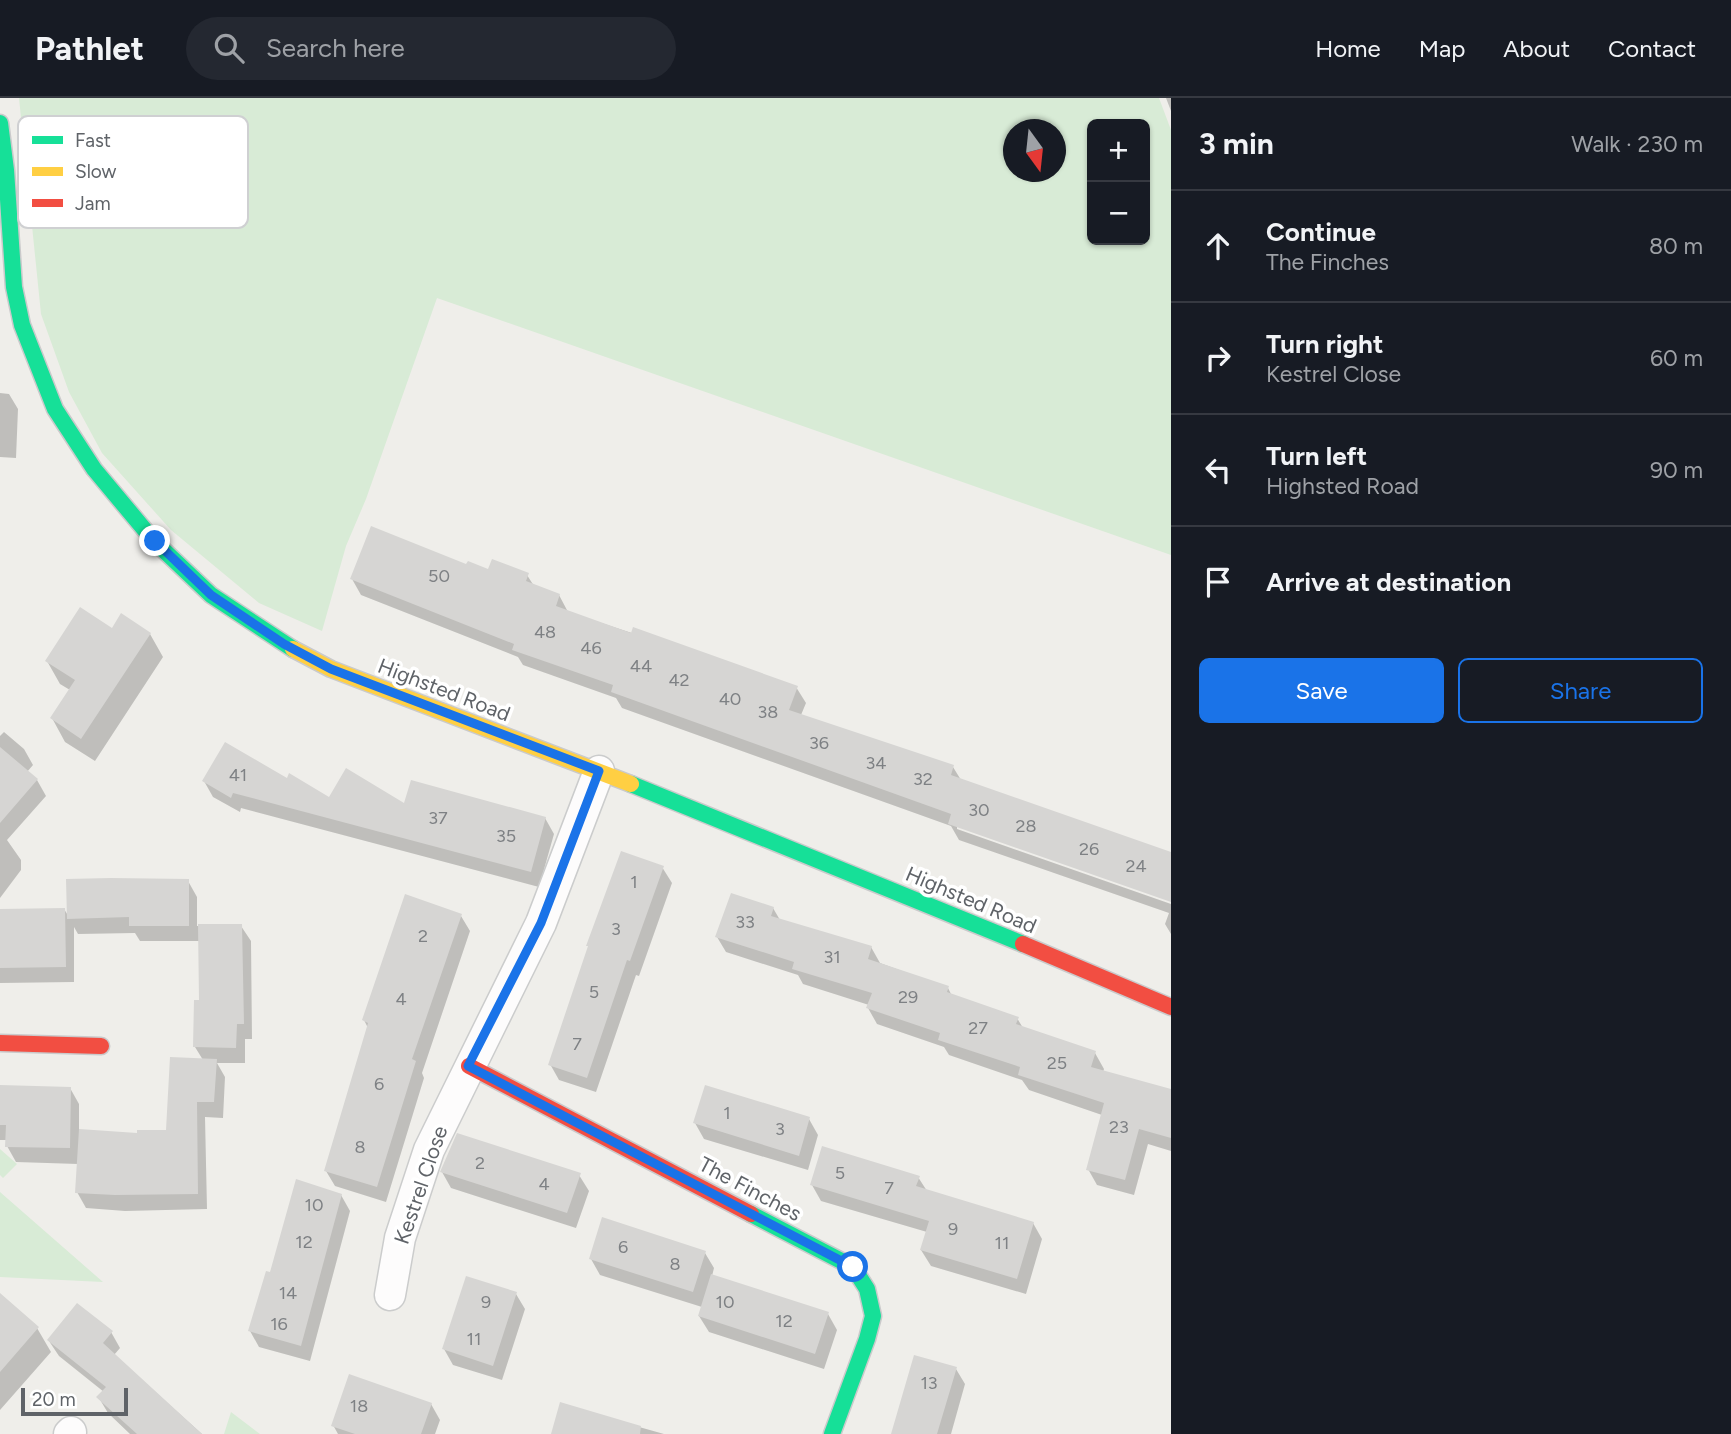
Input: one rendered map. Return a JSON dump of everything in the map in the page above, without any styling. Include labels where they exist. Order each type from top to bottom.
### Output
[{"type":"street","name":"Highsted Road","points":[[0,123],[6,170],[7,289],[55,409],[94,469],[155,541],[211,595],[284,644],[331,669],[599,771],[941,909],[1171,1007]]},
{"type":"street","name":"Kestrel Close","points":[[390,1295],[400,1238],[429,1150],[468,1066],[541,923],[599,771]]},
{"type":"street","points":[[0,1043],[101,1046]]},
{"type":"street","name":"The Finches","points":[[468,1066],[853,1267],[867,1289],[873,1316],[832,1434]]},
{"type":"green space","points":[[19,98],[1159,98],[1171,130],[1171,555],[437,298],[366,499],[346,546],[322,631],[259,603],[171,530],[102,453],[69,392],[41,314],[32,228],[248,228],[248,116],[21,116]]},
{"type":"green space","points":[[0,1149],[17,1164],[3,1178],[0,1175]]},
{"type":"green space","points":[[0,1192],[103,1282],[0,1277]]},
{"type":"green space","points":[[231,1412],[260,1434],[224,1434]]},
{"type":"building","points":[[371,526],[466,564],[468,561],[488,569],[492,559],[529,573],[526,581],[560,594],[556,606],[631,633],[633,627],[798,686],[789,710],[954,765],[951,775],[1171,852],[1171,902],[948,824],[951,814],[611,692],[613,685],[512,650],[514,644],[350,579]]},
{"type":"building","points":[[80,607],[112,628],[121,613],[151,633],[81,739],[50,718],[75,680],[45,661]]},
{"type":"building","points":[[225,742],[287,778],[289,773],[329,797],[346,768],[404,803],[411,780],[546,817],[531,872],[233,793],[231,798],[202,781]]},
{"type":"building","points":[[0,747],[38,779],[0,823]]},
{"type":"building","points":[[621,851],[664,866],[630,961],[627,960],[587,1078],[548,1065],[586,946]]},
{"type":"building","points":[[66,879],[189,879],[189,926],[129,926],[129,917],[67,919]]},
{"type":"building","points":[[731,893],[774,907],[771,916],[872,946],[868,959],[949,986],[947,992],[1019,1017],[1016,1024],[1096,1051],[1091,1067],[1171,1089],[1171,1138],[1139,1129],[1125,1180],[1086,1170],[1104,1103],[1018,1075],[1020,1067],[938,1040],[940,1033],[866,1008],[872,993],[792,969],[794,962],[715,937]]},
{"type":"building","points":[[405,894],[462,914],[412,1059],[416,1061],[377,1187],[324,1171],[368,1023],[362,1020]]},
{"type":"building","points":[[65,908],[66,967],[0,968],[0,909]]},
{"type":"building","points":[[198,924],[242,924],[244,1024],[237,1024],[236,1048],[193,1047],[194,1000],[199,1000]]},
{"type":"building","points":[[170,1057],[217,1059],[214,1102],[197,1102],[198,1194],[75,1193],[79,1129],[137,1133],[137,1130],[166,1130]]},
{"type":"building","points":[[0,1085],[71,1087],[70,1148],[5,1147],[6,1125],[0,1125]]},
{"type":"building","points":[[705,1085],[810,1117],[799,1156],[693,1123]]},
{"type":"building","points":[[457,1133],[581,1173],[567,1213],[440,1172]]},
{"type":"building","points":[[822,1146],[920,1176],[916,1186],[1034,1222],[1017,1279],[920,1250],[929,1221],[810,1185]]},
{"type":"building","points":[[296,1179],[342,1194],[301,1346],[248,1331],[266,1271],[270,1272]]},
{"type":"building","points":[[602,1217],[706,1251],[693,1292],[589,1259]]},
{"type":"building","points":[[711,1274],[829,1312],[815,1354],[698,1316]]},
{"type":"building","points":[[466,1276],[517,1292],[493,1366],[442,1349]]},
{"type":"building","points":[[0,1293],[39,1327],[0,1372]]},
{"type":"building","points":[[77,1303],[113,1331],[103,1343],[202,1434],[137,1434],[96,1397],[106,1387],[47,1340]]},
{"type":"building","points":[[914,1355],[957,1367],[937,1434],[891,1434]]},
{"type":"building","points":[[349,1374],[432,1403],[421,1434],[355,1434],[331,1426]]},
{"type":"building","points":[[560,1402],[641,1426],[640,1434],[551,1434]]},
{"type":"traffic: fast","points":[[0,123],[14,287],[22,325],[55,409],[94,469],[154,541],[211,595],[293,649]]},
{"type":"traffic: fast","points":[[631,784],[1023,944]]},
{"type":"traffic: fast","points":[[751,1214],[853,1267],[867,1289],[873,1316],[832,1434]]},
{"type":"traffic: slow","points":[[293,649],[331,669],[631,784]]},
{"type":"traffic: jam","points":[[1023,944],[1171,1007]]},
{"type":"traffic: jam","points":[[0,1043],[101,1046]]},
{"type":"traffic: jam","points":[[469,1066],[751,1214]]},
{"type":"route","points":[[155,541],[211,595],[284,644],[331,669],[599,771],[541,923],[468,1066],[853,1267]]}]
